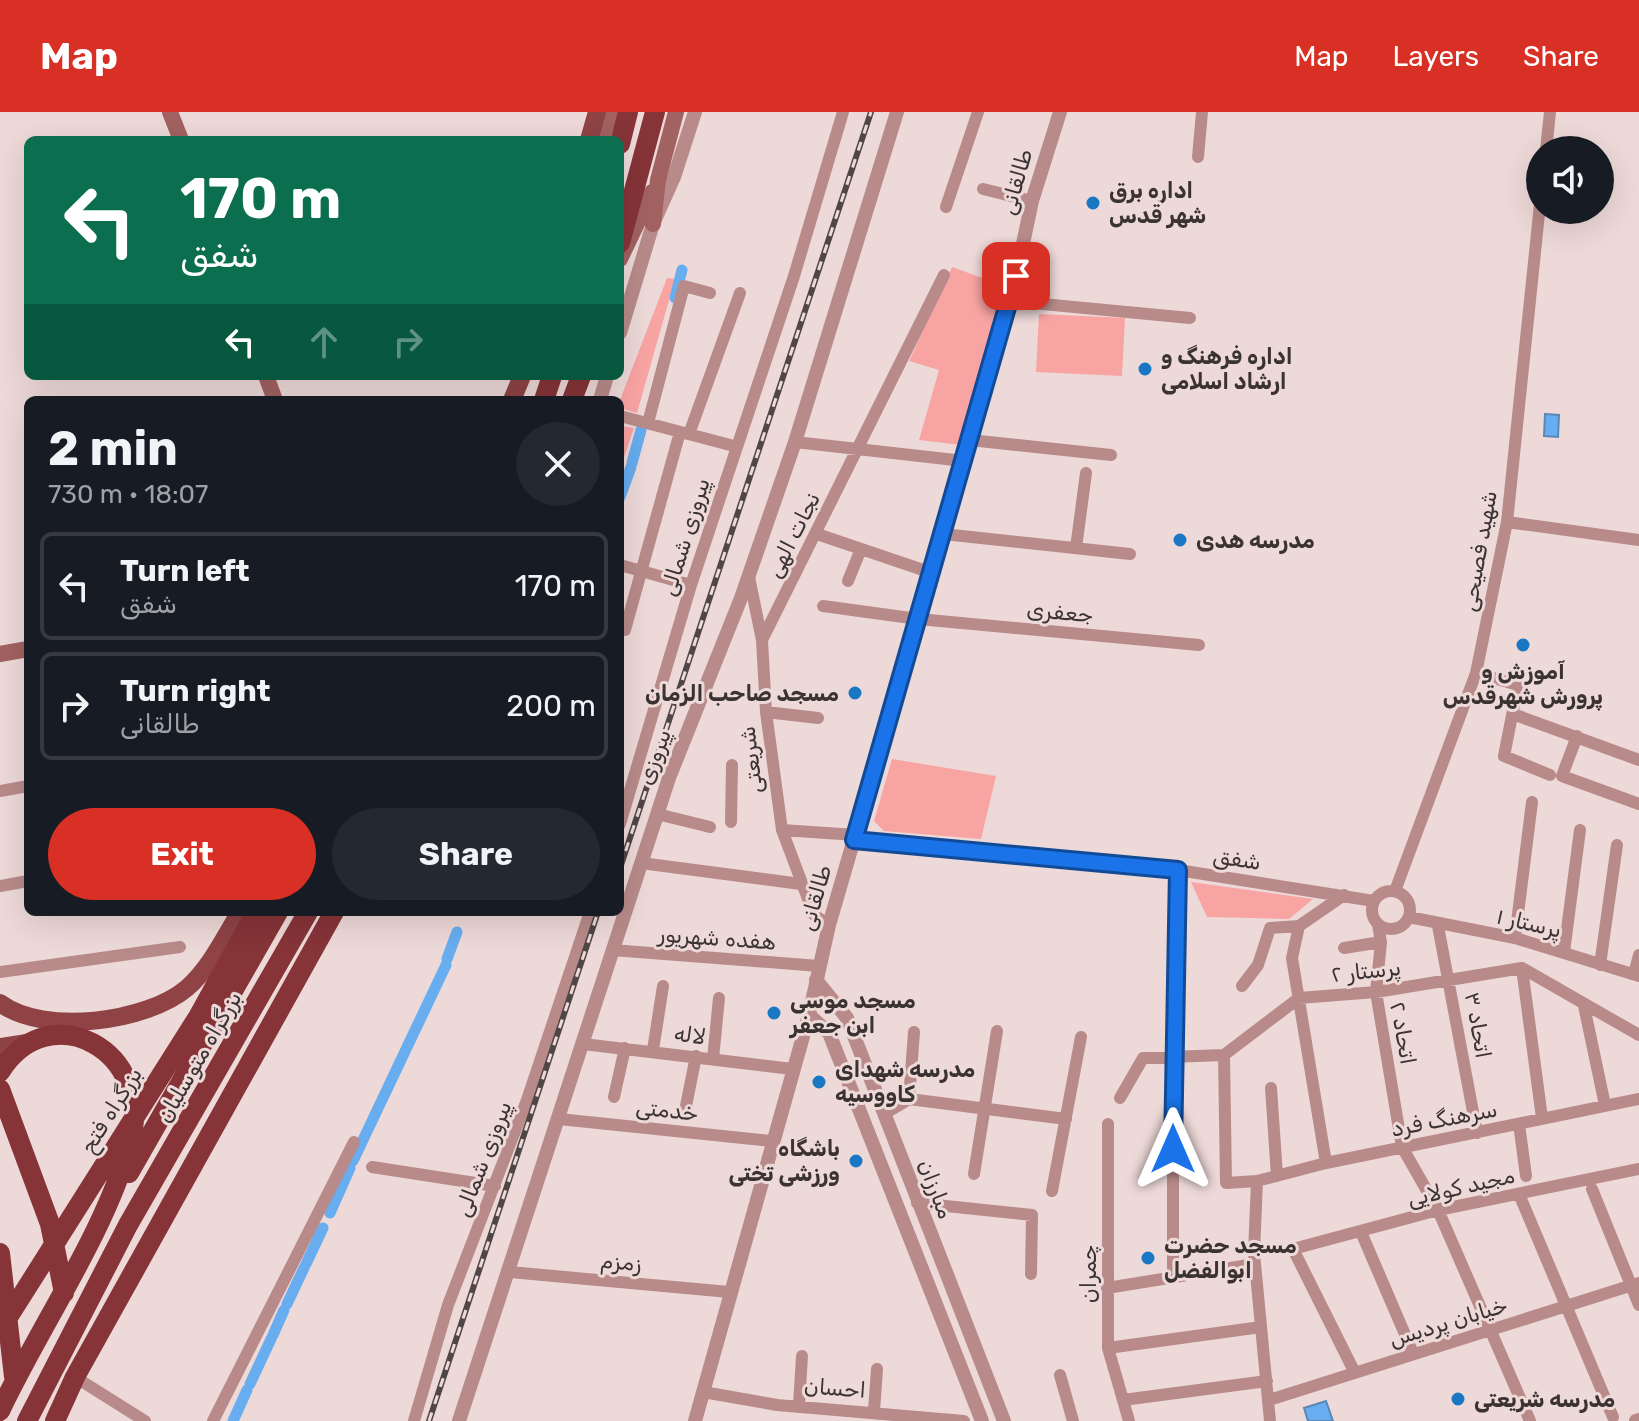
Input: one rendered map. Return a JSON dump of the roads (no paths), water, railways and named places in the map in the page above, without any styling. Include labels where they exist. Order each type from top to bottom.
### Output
[{"type":"highway","points":[[622,136],[628,112]]},
{"type":"highway","points":[[624,228],[655,112]]},
{"type":"highway","name":"بزرگراه فتح","points":[[0,1330],[198,1017],[254,916]]},
{"type":"highway","name":"بزرگراه متوسلیان","points":[[96,1228],[276,916]]},
{"type":"highway","name":"بزرگراه متوسلیان","points":[[27,1421],[128,1225],[306,916]]},
{"type":"highway","points":[[55,1421],[75,1377],[332,916]]},
{"type":"highway","points":[[0,1072],[27,1043],[63,1035],[98,1045],[114,1058],[132,1088],[136,1104],[131,1142],[96,1228],[32,1343],[0,1411]]},
{"type":"highway","points":[[0,1089],[50,1224],[67,1310],[69,1421]]},
{"type":"highway","points":[[0,1253],[17,1421]]},
{"type":"main road","points":[[170,112],[179,136]]},
{"type":"main road","points":[[590,136],[597,112]]},
{"type":"main road","points":[[603,136],[611,112]]},
{"type":"main road","points":[[653,224],[658,180],[676,112]]},
{"type":"main road","points":[[624,251],[658,180]]},
{"type":"main road","points":[[0,654],[24,650]]},
{"type":"main road","points":[[2,1007],[50,1021],[128,1016],[169,1002],[203,971],[237,916]]},
{"type":"main road","points":[[0,1047],[27,1043]]},
{"type":"street","points":[[624,320],[653,224],[674,177],[695,112]]},
{"type":"street","name":"پیروزی شمالی","points":[[624,811],[734,446],[794,276],[843,112]]},
{"type":"street","name":"پیروزی","points":[[624,914],[657,814],[749,577],[795,442],[897,112]]},
{"type":"street","points":[[946,207],[978,112]]},
{"type":"street","name":"طالقانی","points":[[695,1421],[771,1141],[809,1015],[829,925],[1011,301],[1032,201],[1060,112]]},
{"type":"street","points":[[1198,157],[1202,112]]},
{"type":"street","points":[[1547,136],[1550,112]]},
{"type":"street","points":[[983,189],[1032,201]]},
{"type":"street","name":"شهید فصیحی","points":[[1395,891],[1476,673],[1507,522],[1538,224]]},
{"type":"street","name":"نجات الهی","points":[[762,640],[944,275]]},
{"type":"street","points":[[648,423],[684,286],[710,293]]},
{"type":"street","points":[[625,630],[684,433],[740,293]]},
{"type":"street","points":[[1011,301],[1190,318]]},
{"type":"street","points":[[624,417],[734,446]]},
{"type":"street","points":[[970,440],[1111,455]]},
{"type":"street","points":[[795,442],[964,461]]},
{"type":"street","points":[[1076,548],[1086,473]]},
{"type":"street","points":[[1507,522],[1639,540]]},
{"type":"street","points":[[817,534],[932,573]]},
{"type":"street","points":[[943,534],[1130,554]]},
{"type":"street","points":[[848,581],[861,549]]},
{"type":"street","points":[[624,567],[691,585]]},
{"type":"street","name":"شریعتی","points":[[749,577],[762,640],[766,712],[782,830],[814,915],[829,925]]},
{"type":"street","name":"جعفری","points":[[823,606],[918,619],[1199,645]]},
{"type":"street","points":[[1476,673],[1518,685],[1504,756],[1550,775]]},
{"type":"street","points":[[766,712],[818,718]]},
{"type":"street","points":[[1513,714],[1639,760]]},
{"type":"street","points":[[1577,736],[1562,776],[1639,804]]},
{"type":"street","points":[[731,822],[732,765]]},
{"type":"street","points":[[0,791],[24,787]]},
{"type":"street","points":[[1515,938],[1532,802]]},
{"type":"street","points":[[657,814],[710,827]]},
{"type":"street","name":"شفق","points":[[782,830],[1178,870],[1374,901]]},
{"type":"street","points":[[1564,952],[1580,830]]},
{"type":"street","points":[[1600,965],[1617,845]]},
{"type":"street","points":[[641,863],[801,884]]},
{"type":"street","points":[[1173,1275],[1173,1056],[1178,870]]},
{"type":"street","points":[[0,886],[24,882]]},
{"type":"street","points":[[1395,891],[1410,904],[1409,917],[1396,929],[1378,925],[1372,914],[1374,901],[1383,893],[1395,891]]},
{"type":"street","points":[[1242,986],[1258,965],[1270,928],[1299,926],[1344,895]]},
{"type":"street","name":"پیروزی شمالی","points":[[414,1421],[448,1305],[495,1186],[589,916]]},
{"type":"street","name":"پیروزی","points":[[459,1421],[623,916]]},
{"type":"street","name":"پرستار ۱","points":[[1409,917],[1438,926],[1515,938],[1637,975]]},
{"type":"street","name":"اتحاد ۲","points":[[1378,925],[1381,942],[1376,992],[1402,1147]]},
{"type":"street","points":[[1299,926],[1292,958],[1326,1163]]},
{"type":"street","name":"اتحاد ۳","points":[[1438,926],[1477,1133]]},
{"type":"street","points":[[1344,948],[1381,942]]},
{"type":"street","points":[[0,972],[180,947]]},
{"type":"street","name":"هفده شهریور","points":[[612,950],[818,973]]},
{"type":"street","points":[[1637,975],[1639,955]]},
{"type":"street","points":[[1522,968],[1639,1035]]},
{"type":"street","points":[[1522,968],[1542,1118]]},
{"type":"street","name":"پرستار ۲","points":[[1299,998],[1376,992],[1522,968]]},
{"type":"street","name":"مبارزان","points":[[818,973],[847,1018],[994,1420]]},
{"type":"street","points":[[653,1050],[663,986]]},
{"type":"street","points":[[713,1059],[719,998]]},
{"type":"street","points":[[1120,1098],[1143,1058],[1224,1055],[1299,998]]},
{"type":"street","points":[[1584,1006],[1605,1105]]},
{"type":"street","name":"مبارزان","points":[[809,1015],[829,1033],[994,1420]]},
{"type":"street","points":[[829,1033],[847,1018]]},
{"type":"street","points":[[974,1174],[997,1031]]},
{"type":"street","points":[[909,1099],[914,1032]]},
{"type":"street","points":[[1052,1191],[1081,1037]]},
{"type":"street","name":"لاله","points":[[583,1044],[792,1069]]},
{"type":"street","points":[[614,1097],[625,1048]]},
{"type":"street","points":[[1224,1055],[1226,1183],[1257,1181],[1255,1264],[1270,1421]]},
{"type":"street","points":[[686,1106],[696,1056]]},
{"type":"street","points":[[1271,1088],[1277,1176]]},
{"type":"street","points":[[884,1114],[909,1099],[1066,1119]]},
{"type":"street","name":"سرهنگ فرد","points":[[1257,1181],[1326,1163],[1639,1099]]},
{"type":"street","name":"خدمتی","points":[[559,1119],[771,1141]]},
{"type":"street","name":"چمران","points":[[1108,1124],[1108,1348],[1129,1421]]},
{"type":"street","points":[[1519,1124],[1526,1176]]},
{"type":"street","points":[[213,1421],[354,1142]]},
{"type":"street","points":[[1402,1147],[1438,1210],[1530,1421]]},
{"type":"street","points":[[372,1167],[495,1186]]},
{"type":"street","name":"مجید کولایی","points":[[1354,1371],[1293,1249],[1438,1210],[1639,1169]]},
{"type":"street","points":[[1592,1189],[1635,1284],[1639,1305]]},
{"type":"street","points":[[1519,1194],[1613,1417]]},
{"type":"street","points":[[917,1203],[1032,1215],[1031,1274]]},
{"type":"street","points":[[1361,1232],[1413,1353]]},
{"type":"street","points":[[1107,1288],[1255,1264]]},
{"type":"street","name":"زمزم","points":[[510,1272],[729,1292]]},
{"type":"street","name":"خیابان پردیس","points":[[1269,1400],[1635,1284]]},
{"type":"street","points":[[1108,1348],[1261,1327]]},
{"type":"street","points":[[799,1405],[802,1356]]},
{"type":"street","points":[[874,1411],[877,1369]]},
{"type":"street","points":[[1060,1375],[1073,1421]]},
{"type":"street","points":[[75,1377],[145,1421]]},
{"type":"street","points":[[1123,1400],[1267,1381]]},
{"type":"street","name":"احسان","points":[[703,1392],[851,1415],[874,1411],[920,1419],[964,1421]]},
{"type":"street","points":[[775,1421],[777,1405]]},
{"type":"water","points":[[1545,414],[1559,415],[1558,437],[1544,436]]},
{"type":"water","points":[[1326,1401],[1333,1421],[1308,1421],[1304,1408]]},
{"type":"waterway","points":[[675,298],[682,270]]},
{"type":"waterway","points":[[632,463],[641,430]]},
{"type":"waterway","points":[[624,486],[631,467]]},
{"type":"waterway","points":[[447,959],[457,932]]},
{"type":"waterway","points":[[353,1161],[446,965]]},
{"type":"waterway","points":[[330,1213],[350,1168]]},
{"type":"waterway","points":[[306,1264],[323,1228]]},
{"type":"waterway","points":[[287,1304],[304,1268]]},
{"type":"waterway","points":[[273,1335],[284,1310]]},
{"type":"waterway","points":[[250,1384],[271,1339]]},
{"type":"waterway","points":[[233,1421],[247,1390]]},
{"type":"railway","points":[[624,856],[871,112]]},
{"type":"railway","points":[[429,1421],[597,916]]},
{"type":"place","name":"اداره برق شهر قدس","points":[[1093,203]]},
{"type":"place","name":"اداره فرهنگ و ارشاد اسلامی","points":[[1145,369]]},
{"type":"place","name":"مدرسه هدی","points":[[1180,540]]},
{"type":"place","name":"آموزش و پرورش شهرقدس","points":[[1523,645]]},
{"type":"place","name":"مسجد صاحب الزمان","points":[[855,693]]},
{"type":"place","name":"مسجد موسی ابن جعفر","points":[[774,1013]]},
{"type":"place","name":"مدرسه شهدای کاووسیه","points":[[819,1082]]},
{"type":"place","name":"باشگاه ورزشی تختی","points":[[856,1161]]},
{"type":"place","name":"مسجد حضرت ابوالفضل","points":[[1148,1258]]},
{"type":"place","name":"مدرسه شریعتی","points":[[1458,1399]]}]
